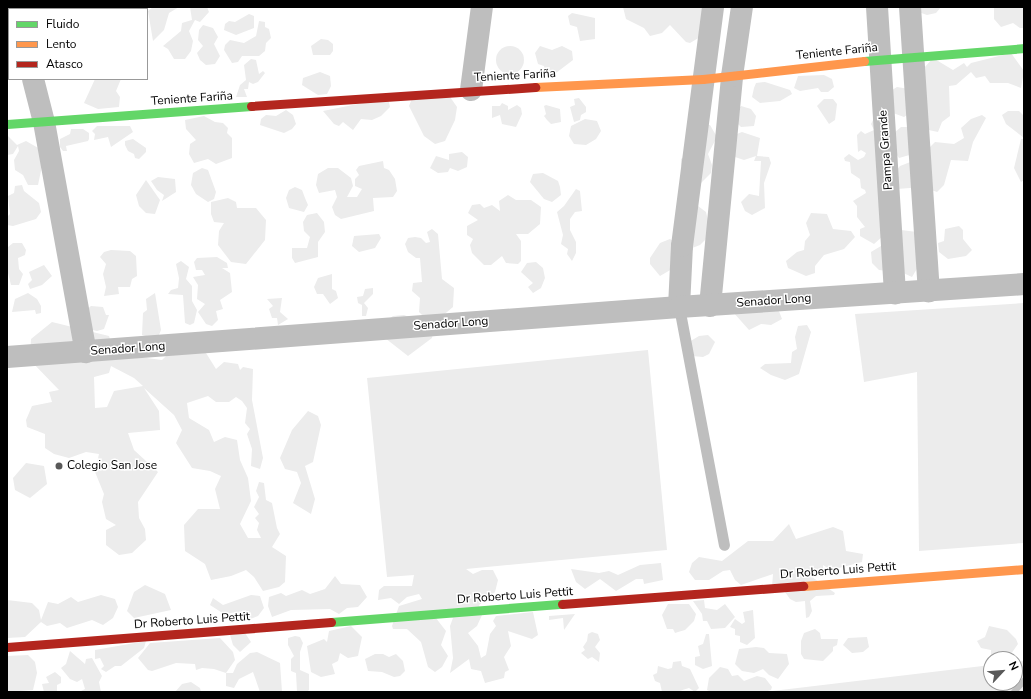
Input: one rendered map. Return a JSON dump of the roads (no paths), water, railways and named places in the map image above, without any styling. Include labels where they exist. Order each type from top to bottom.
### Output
[{"type":"street","points":[[471,90],[482,7]]},
{"type":"street","points":[[679,307],[682,246],[713,7]]},
{"type":"street","points":[[710,306],[732,76],[742,7]]},
{"type":"street","name":"Pampa Grande","points":[[877,7],[895,293]]},
{"type":"street","points":[[910,7],[929,291],[1024,284]]},
{"type":"street","name":"Teniente Fariña","points":[[7,124],[471,90],[703,79],[881,59],[1024,48]]},
{"type":"street","points":[[34,80],[44,122],[86,352]]},
{"type":"street","name":"Senador Long","points":[[7,357],[679,307],[929,291]]},
{"type":"street","name":"Dr Roberto Luis Pettit","points":[[7,647],[1024,569]]},
{"type":"lane","points":[[679,307],[724,545]]},
{"type":"waterway","points":[[1014,692],[1024,681]]},
{"type":"place","name":"Colegio San Jose","points":[[59,466]]}]
